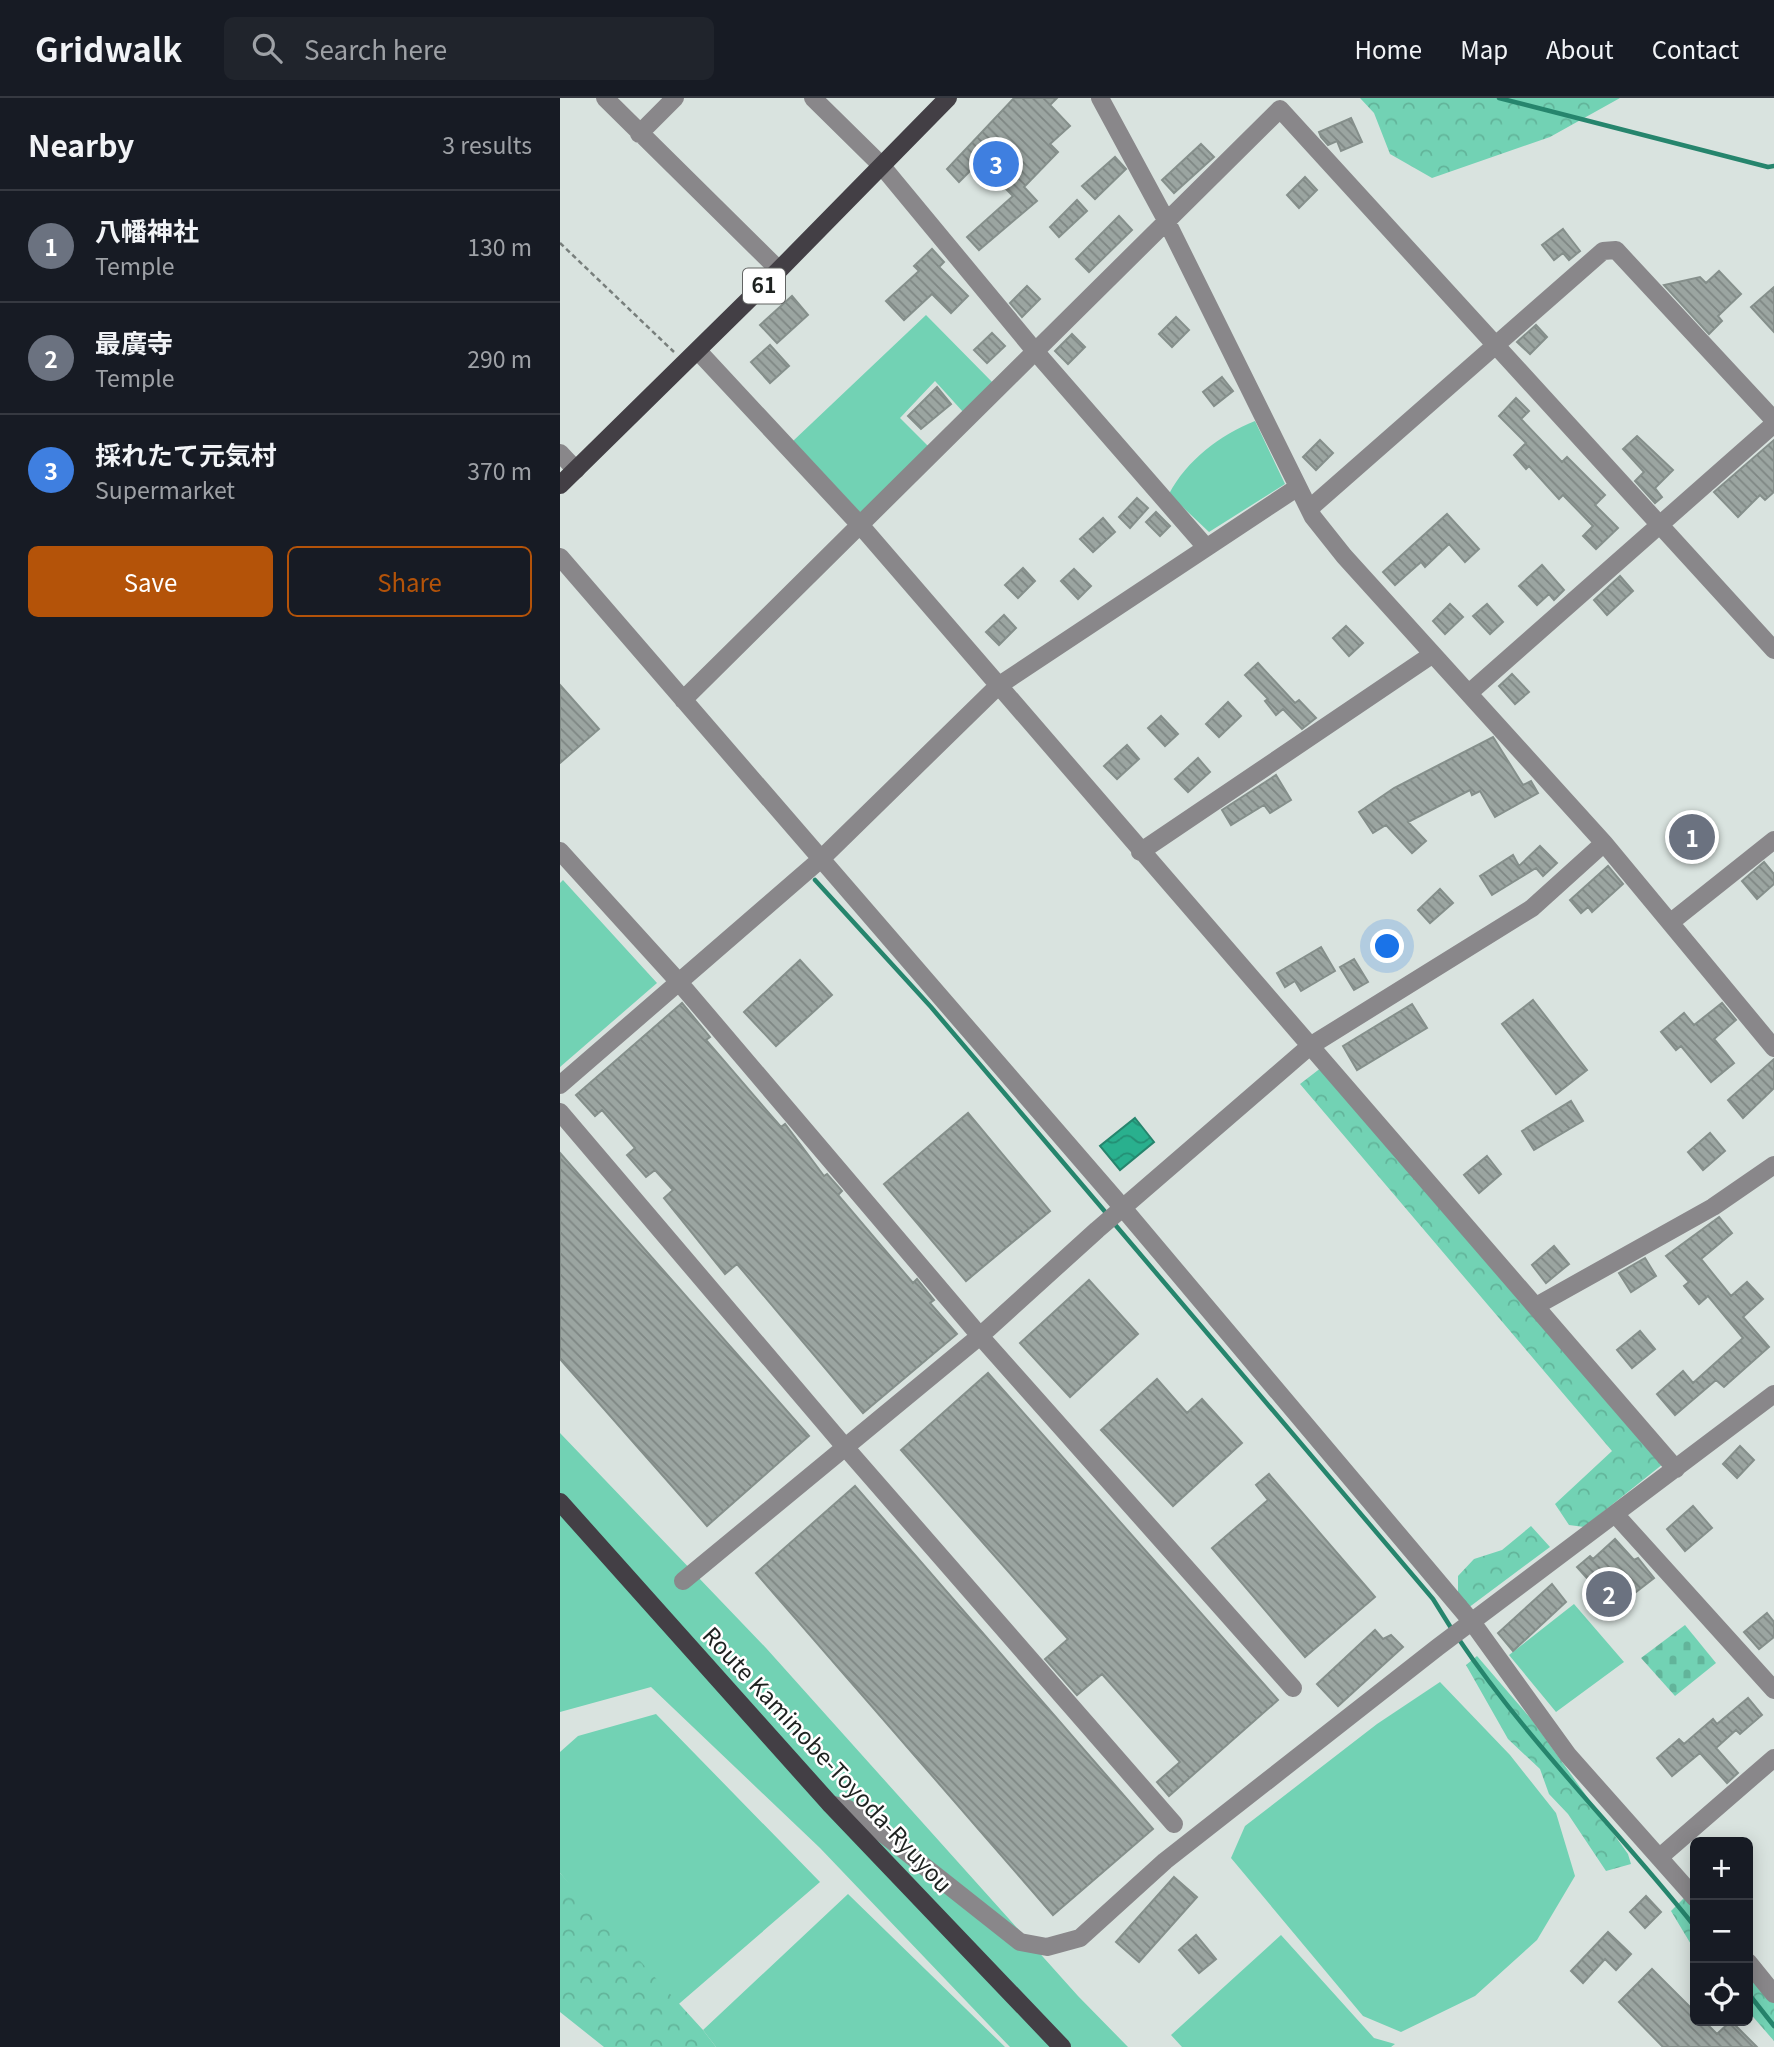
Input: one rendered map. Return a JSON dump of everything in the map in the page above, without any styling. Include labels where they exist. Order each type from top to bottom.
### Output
[{"type":"main road","name":"61","points":[[560,485],[692,357],[948,98]]},
{"type":"main road","name":"Route Kaminobe-Toyoda-Ryuyou","points":[[560,1502],[830,1804],[1062,2047]]},
{"type":"street","points":[[605,98],[779,270]]},
{"type":"street","points":[[639,134],[675,98]]},
{"type":"street","points":[[813,98],[881,165],[1035,351],[1205,547]]},
{"type":"street","points":[[1100,98],[1166,220],[1309,509],[1344,556],[1604,843],[1774,1048]]},
{"type":"street","points":[[683,699],[861,526],[1280,108],[1774,650]]},
{"type":"street","points":[[1309,509],[1603,251],[1616,250],[1774,422],[1469,693]]},
{"type":"street","points":[[692,357],[861,526],[1676,1469]]},
{"type":"street","points":[[560,453],[576,470]]},
{"type":"street","points":[[560,1085],[818,861],[998,686],[1298,487]]},
{"type":"street","points":[[560,557],[1120,1210],[1469,1624],[1568,1755],[1661,1856],[1690,1892]]},
{"type":"street","points":[[1140,852],[1433,654]]},
{"type":"street","points":[[1671,922],[1774,840]]},
{"type":"street","points":[[683,1581],[980,1336],[1097,1230],[1310,1046],[1532,908],[1604,843]]},
{"type":"street","points":[[560,851],[678,981],[980,1336],[1293,1688]]},
{"type":"street","points":[[560,1112],[845,1447],[1174,1824]]},
{"type":"street","points":[[1535,1306],[1713,1207],[1774,1164]]},
{"type":"street","points":[[830,1804],[848,1809],[867,1821],[1020,1942],[1046,1947],[1064,1945],[1080,1938],[1165,1861],[1438,1647],[1676,1469],[1771,1402]]},
{"type":"street","points":[[1615,1514],[1774,1690]]},
{"type":"street","points":[[1661,1856],[1774,1758]]},
{"type":"street","points":[[1749,1963],[1774,1994]]},
{"type":"path","points":[[560,243],[692,357]]},
{"type":"green space","points":[[1360,98],[1620,98],[1550,137],[1432,178],[1390,154],[1374,113]]},
{"type":"green space","points":[[926,315],[998,388],[964,413],[935,381],[900,418],[934,452],[867,520],[793,441]]},
{"type":"green space","points":[[1255,421],[1285,484],[1209,532],[1169,494],[1185,470],[1206,450],[1217,441]]},
{"type":"green space","points":[[563,880],[657,983],[560,1067],[560,883]]},
{"type":"green space","points":[[1326,1064],[1668,1460],[1584,1527],[1569,1525],[1555,1504],[1612,1451],[1300,1084]]},
{"type":"green space","points":[[560,1433],[766,1648],[1078,1996],[1128,2047],[1010,2047],[820,1848],[651,1687],[560,1712]]},
{"type":"green space","points":[[1531,1526],[1550,1547],[1464,1611],[1458,1605],[1458,1576],[1474,1559],[1502,1550]]},
{"type":"green space","points":[[1574,1604],[1624,1662],[1556,1712],[1509,1655]]},
{"type":"green space","points":[[1685,1625],[1716,1663],[1675,1696],[1641,1658]]},
{"type":"green space","points":[[1477,1656],[1532,1720],[1628,1854],[1631,1864],[1606,1871],[1568,1814],[1549,1794],[1540,1769],[1508,1739],[1466,1665]]},
{"type":"green space","points":[[1440,1682],[1510,1755],[1556,1813],[1575,1876],[1537,1940],[1475,1996],[1401,2032],[1363,2016],[1231,1858],[1245,1826],[1377,1724]]},
{"type":"green space","points":[[656,1714],[820,1882],[673,2009],[560,1873],[560,1752],[578,1736]]},
{"type":"green space","points":[[560,1873],[716,2047],[604,2047],[560,2012]]},
{"type":"green space","points":[[1690,1892],[1690,1943],[1671,1911]]},
{"type":"green space","points":[[848,1894],[1005,2047],[716,2047],[703,2030]]},
{"type":"green space","points":[[1281,1935],[1374,2038],[1395,2044],[1391,2047],[1182,2047],[1171,2035]]},
{"type":"green space","points":[[1753,1967],[1774,1993],[1774,2041],[1753,2017]]},
{"type":"water","points":[[1135,1118],[1154,1142],[1120,1170],[1100,1146]]},
{"type":"building","points":[[1014,98],[1057,98],[1050,105],[1070,126],[1050,144],[1058,152],[1024,187],[1037,201],[979,250],[967,237],[1013,196],[979,162],[959,182],[947,169]]},
{"type":"building","points":[[1351,118],[1362,142],[1341,151],[1337,141],[1328,145],[1321,137],[1319,132]]},
{"type":"building","points":[[1201,144],[1214,157],[1174,193],[1162,180]]},
{"type":"building","points":[[1115,157],[1126,169],[1095,199],[1082,186]]},
{"type":"building","points":[[1305,177],[1317,190],[1299,208],[1287,195]]},
{"type":"building","points":[[1077,200],[1087,211],[1059,237],[1050,227]]},
{"type":"building","points":[[1119,216],[1132,230],[1089,272],[1076,259]]},
{"type":"building","points":[[1563,229],[1580,251],[1569,260],[1563,253],[1554,260],[1542,245]]},
{"type":"building","points":[[932,249],[944,262],[939,267],[968,296],[951,313],[932,294],[904,320],[886,301],[919,271],[914,266]]},
{"type":"building","points":[[1719,271],[1741,294],[1718,316],[1722,321],[1709,334],[1664,285],[1700,277],[1706,283]]},
{"type":"building","points":[[1027,286],[1040,299],[1022,317],[1010,303]]},
{"type":"building","points":[[1774,287],[1774,332],[1751,307]]},
{"type":"building","points":[[792,296],[808,315],[777,343],[760,325]]},
{"type":"building","points":[[1176,317],[1189,330],[1172,347],[1159,334]]},
{"type":"building","points":[[1536,325],[1547,337],[1530,354],[1517,342]]},
{"type":"building","points":[[992,333],[1005,346],[987,363],[974,350]]},
{"type":"building","points":[[1072,334],[1085,347],[1068,364],[1055,351]]},
{"type":"building","points":[[770,345],[789,366],[770,383],[751,362]]},
{"type":"building","points":[[1222,377],[1233,391],[1214,406],[1203,392]]},
{"type":"building","points":[[937,387],[951,404],[921,429],[908,416]]},
{"type":"building","points":[[1516,398],[1529,411],[1521,419],[1562,462],[1567,457],[1605,495],[1595,505],[1618,528],[1596,549],[1583,536],[1593,526],[1563,495],[1559,499],[1529,466],[1526,469],[1514,455],[1526,443],[1499,416]]},
{"type":"building","points":[[1637,436],[1673,470],[1655,488],[1662,497],[1655,503],[1635,481],[1644,472],[1623,449]]},
{"type":"building","points":[[1320,440],[1333,453],[1316,470],[1303,457]]},
{"type":"building","points":[[1774,440],[1774,492],[1765,500],[1760,495],[1738,517],[1714,492]]},
{"type":"building","points":[[1137,498],[1148,508],[1130,528],[1119,517]]},
{"type":"building","points":[[1156,512],[1170,526],[1160,536],[1146,522]]},
{"type":"building","points":[[1447,514],[1479,549],[1465,562],[1449,544],[1425,567],[1421,562],[1395,585],[1383,572]]},
{"type":"building","points":[[1103,518],[1115,532],[1093,552],[1080,539]]},
{"type":"building","points":[[1542,565],[1564,590],[1554,600],[1549,594],[1537,605],[1519,586]]},
{"type":"building","points":[[1023,568],[1035,581],[1018,598],[1005,585]]},
{"type":"building","points":[[1074,569],[1091,586],[1078,599],[1061,581]]},
{"type":"building","points":[[1620,576],[1633,591],[1607,615],[1594,600]]},
{"type":"building","points":[[1450,604],[1463,617],[1445,634],[1433,621]]},
{"type":"building","points":[[1487,604],[1503,622],[1490,634],[1473,616]]},
{"type":"building","points":[[1004,615],[1016,628],[999,645],[986,632]]},
{"type":"building","points":[[1346,626],[1363,643],[1349,656],[1333,638]]},
{"type":"building","points":[[1258,663],[1295,703],[1299,700],[1316,718],[1302,729],[1283,709],[1276,715],[1265,701],[1268,699],[1245,675]]},
{"type":"building","points":[[1512,674],[1529,692],[1515,704],[1499,686]]},
{"type":"building","points":[[560,685],[599,729],[560,763]]},
{"type":"building","points":[[1228,702],[1241,716],[1219,737],[1206,724]]},
{"type":"building","points":[[1161,716],[1178,734],[1165,746],[1148,728]]},
{"type":"building","points":[[1493,737],[1523,785],[1531,781],[1538,793],[1495,817],[1480,791],[1472,795],[1470,790],[1408,822],[1426,841],[1412,853],[1386,825],[1373,833],[1359,812],[1394,788]]},
{"type":"building","points":[[1127,745],[1139,759],[1117,779],[1104,766]]},
{"type":"building","points":[[1198,758],[1210,772],[1188,792],[1175,779]]},
{"type":"building","points":[[1276,775],[1291,800],[1270,813],[1264,805],[1231,825],[1222,810]]},
{"type":"building","points":[[1696,818],[1709,832],[1689,850],[1676,837]]},
{"type":"building","points":[[1540,846],[1557,863],[1543,876],[1536,868],[1492,895],[1480,876],[1513,855],[1519,866]]},
{"type":"building","points":[[1764,862],[1774,874],[1774,884],[1757,899],[1742,881]]},
{"type":"building","points":[[1608,866],[1623,884],[1592,912],[1588,907],[1581,913],[1570,900]]},
{"type":"building","points":[[1440,889],[1453,903],[1430,923],[1418,910]]},
{"type":"building","points":[[1321,947],[1335,971],[1301,991],[1295,981],[1285,987],[1277,973]]},
{"type":"building","points":[[1354,959],[1368,982],[1354,990],[1340,967]]},
{"type":"building","points":[[800,960],[832,995],[776,1046],[744,1012]]},
{"type":"building","points":[[1533,1000],[1587,1070],[1556,1094],[1502,1024]]},
{"type":"building","points":[[682,1003],[710,1037],[706,1040],[781,1127],[785,1124],[824,1176],[827,1174],[842,1191],[838,1195],[913,1283],[917,1279],[934,1300],[930,1303],[957,1334],[863,1413],[737,1264],[725,1274],[664,1198],[673,1190],[655,1170],[646,1177],[627,1155],[635,1148],[602,1110],[595,1116],[576,1095]]},
{"type":"building","points":[[1722,1003],[1736,1020],[1714,1039],[1734,1063],[1711,1082],[1681,1046],[1676,1050],[1661,1032],[1684,1013],[1694,1025]]},
{"type":"building","points":[[1412,1004],[1427,1028],[1357,1070],[1343,1046]]},
{"type":"building","points":[[1774,1059],[1774,1088],[1743,1118],[1728,1100]]},
{"type":"building","points":[[1571,1101],[1583,1121],[1534,1150],[1522,1131]]},
{"type":"building","points":[[968,1113],[1050,1211],[966,1281],[884,1184]]},
{"type":"building","points":[[1710,1133],[1725,1151],[1703,1170],[1688,1152]]},
{"type":"building","points":[[560,1153],[809,1436],[707,1526],[560,1359]]},
{"type":"building","points":[[1487,1156],[1501,1174],[1479,1193],[1464,1175]]},
{"type":"building","points":[[1719,1217],[1732,1233],[1701,1259],[1731,1296],[1747,1282],[1763,1299],[1743,1317],[1769,1347],[1724,1387],[1716,1380],[1675,1415],[1657,1394],[1683,1371],[1693,1383],[1743,1338],[1708,1296],[1699,1304],[1684,1286],[1689,1282],[1666,1256]]},
{"type":"building","points":[[1554,1246],[1569,1264],[1546,1283],[1532,1265]]},
{"type":"building","points":[[1645,1258],[1656,1276],[1631,1292],[1619,1273]]},
{"type":"building","points":[[1089,1280],[1138,1334],[1070,1397],[1020,1343]]},
{"type":"building","points":[[1640,1331],[1655,1349],[1632,1368],[1617,1350]]},
{"type":"building","points":[[988,1373],[1278,1700],[1169,1796],[1157,1782],[1180,1762],[1102,1674],[1077,1695],[1045,1659],[1068,1639],[901,1450]]},
{"type":"building","points":[[1157,1379],[1187,1413],[1202,1399],[1242,1443],[1173,1506],[1101,1430]]},
{"type":"building","points":[[1740,1446],[1754,1460],[1737,1478],[1723,1464]]},
{"type":"building","points":[[1269,1474],[1375,1597],[1305,1657],[1212,1548],[1268,1500],[1256,1485]]},
{"type":"building","points":[[855,1486],[1153,1829],[1053,1915],[756,1573]]},
{"type":"building","points":[[1693,1506],[1712,1528],[1685,1551],[1667,1529]]},
{"type":"building","points":[[1615,1539],[1634,1560],[1638,1558],[1654,1578],[1605,1616],[1587,1594],[1595,1587],[1577,1567],[1590,1556],[1593,1559]]},
{"type":"building","points":[[1552,1584],[1566,1602],[1513,1651],[1498,1633]]},
{"type":"building","points":[[1767,1613],[1774,1622],[1774,1637],[1759,1649],[1744,1632]]},
{"type":"building","points":[[1375,1630],[1383,1639],[1391,1635],[1403,1647],[1338,1706],[1317,1684]]},
{"type":"building","points":[[1748,1698],[1762,1715],[1740,1734],[1736,1730],[1716,1748],[1738,1773],[1727,1783],[1700,1753],[1672,1776],[1657,1758],[1679,1739],[1684,1744],[1713,1719],[1717,1724]]},
{"type":"building","points":[[1174,1877],[1197,1897],[1139,1962],[1116,1942]]},
{"type":"building","points":[[1646,1896],[1661,1912],[1645,1928],[1630,1912]]},
{"type":"building","points":[[1608,1932],[1631,1954],[1616,1970],[1605,1959],[1583,1983],[1571,1971]]},
{"type":"building","points":[[1196,1935],[1216,1959],[1199,1973],[1179,1950]]},
{"type":"building","points":[[1652,1969],[1690,2007],[1690,2026],[1709,2026],[1717,2034],[1726,2026],[1736,2026],[1757,2047],[1663,2047],[1619,2002]]},
{"type":"waterway","points":[[1499,98],[1768,167],[1774,166]]},
{"type":"waterway","points":[[815,880],[931,1007],[1107,1214]]},
{"type":"waterway","points":[[1112,1221],[1433,1599],[1453,1631]]},
{"type":"waterway","points":[[1458,1638],[1543,1750],[1690,1921]]},
{"type":"waterway","points":[[1753,1999],[1774,2026]]},
{"type":"place","name":"採れたて元気村","points":[[996,164]]},
{"type":"place","name":"八幡神社","points":[[1692,837]]},
{"type":"place","name":"最廣寺","points":[[1609,1594]]}]
